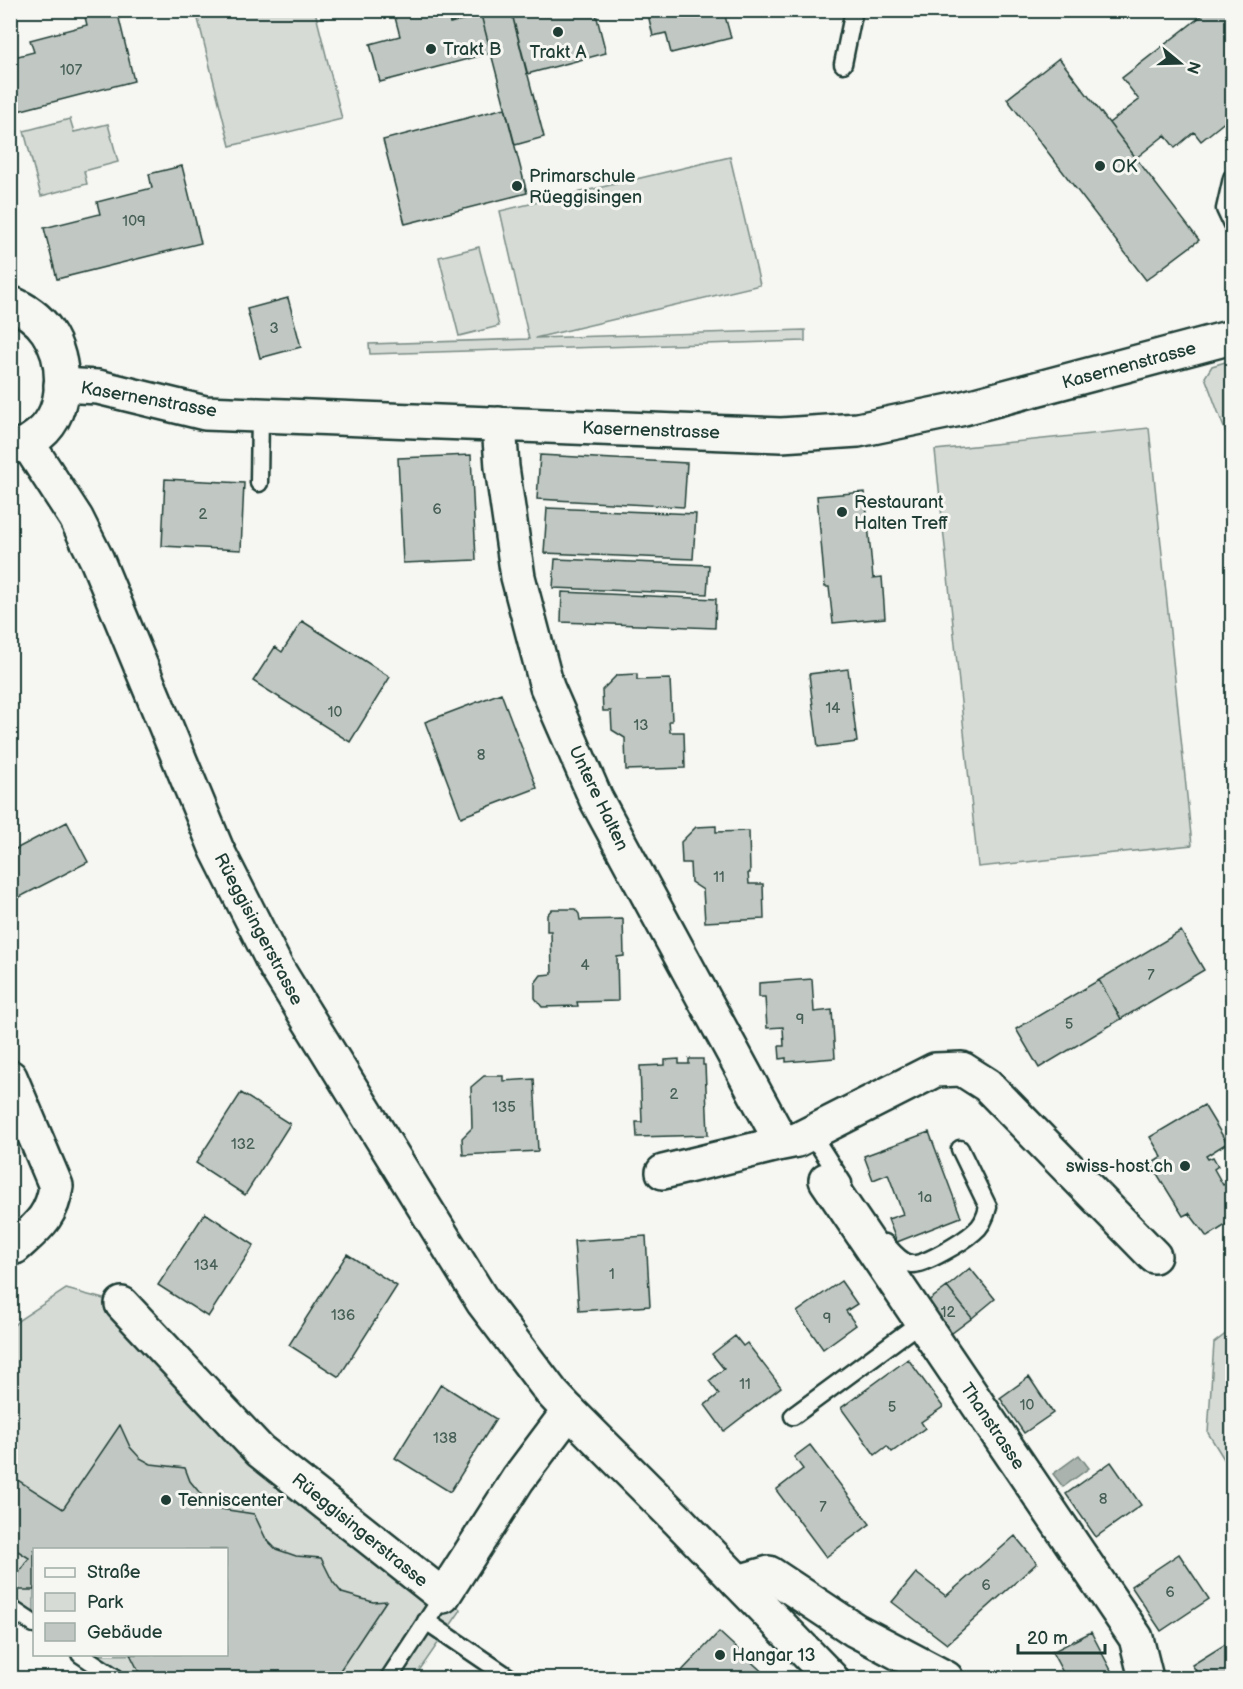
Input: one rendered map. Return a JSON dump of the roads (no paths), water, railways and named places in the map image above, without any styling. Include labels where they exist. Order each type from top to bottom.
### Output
[{"type":"street","points":[[10,303],[23,308],[48,332],[58,357],[61,385],[54,418],[45,430],[19,445]]},
{"type":"street","name":"Kasernenstrasse","points":[[61,385],[98,387],[205,413],[781,435],[858,430],[960,409],[1233,337]]},
{"type":"street","name":"Untere Halten","points":[[499,424],[502,467],[518,577],[546,687],[596,799],[797,1138]]},
{"type":"street","name":"Rüeggisingerstrasse","points":[[19,445],[76,518],[97,560],[217,850],[276,967],[483,1302],[552,1393],[831,1678]]},
{"type":"street","points":[[663,1172],[797,1138],[935,1070],[962,1069],[987,1085],[1154,1256]]},
{"type":"street","points":[[10,1077],[56,1186],[54,1202],[42,1222],[15,1247]]},
{"type":"street","name":"Thanstrasse","points":[[826,1180],[1136,1638],[1146,1678]]},
{"type":"street","name":"Rüeggisingerstrasse","points":[[122,1305],[260,1451],[434,1608],[518,1479],[569,1411]]},
{"type":"street","points":[[738,1582],[769,1573],[855,1630],[946,1678]]},
{"type":"lane","points":[[843,64],[854,10]]},
{"type":"lane","points":[[1233,178],[1225,209],[1233,224]]},
{"type":"lane","points":[[259,483],[260,415]]},
{"type":"lane","points":[[797,1138],[862,1212],[886,1245],[898,1258],[911,1264],[924,1262],[975,1231],[986,1217],[988,1207],[960,1149]]},
{"type":"lane","points":[[793,1416],[922,1321]]},
{"type":"lane","points":[[10,1608],[33,1623]]},
{"type":"lane","points":[[389,1678],[434,1608],[510,1678]]},
{"type":"lane","points":[[83,1656],[116,1678]]},
{"type":"place","name":"Trakt A","points":[[558,32]]},
{"type":"place","name":"Trakt B","points":[[431,49]]},
{"type":"place","name":"OK","points":[[1100,166]]},
{"type":"place","name":"Primarschule Rüeggisingen","points":[[517,186]]},
{"type":"place","name":"Restaurant Halten Treff","points":[[842,512]]},
{"type":"place","name":"swiss-host.ch","points":[[1185,1166]]},
{"type":"place","name":"Tenniscenter","points":[[166,1500]]},
{"type":"place","name":"Hangar 13","points":[[720,1655]]}]
